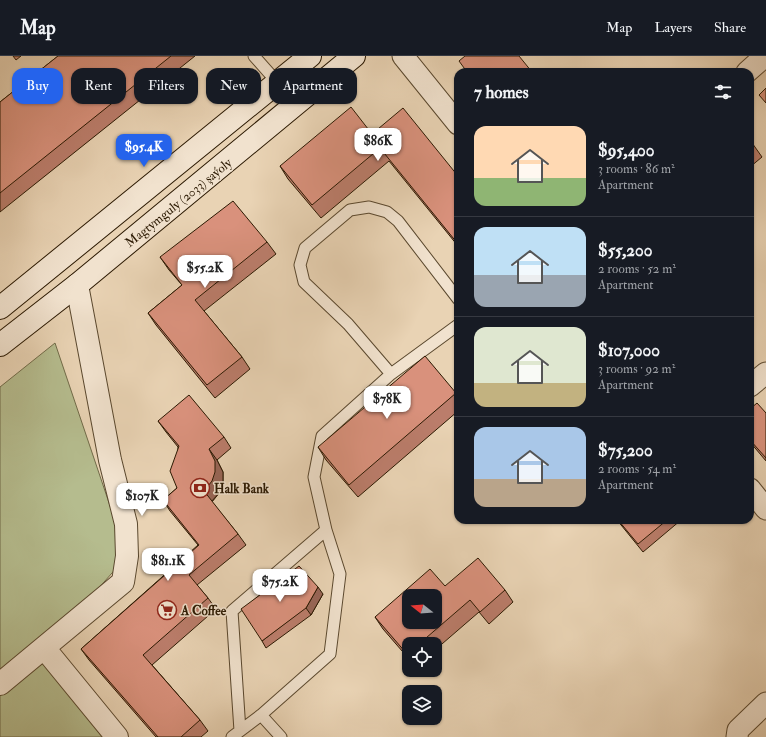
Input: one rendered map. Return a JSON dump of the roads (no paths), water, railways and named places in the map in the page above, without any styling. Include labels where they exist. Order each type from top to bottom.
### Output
[{"type":"main road","points":[[295,68],[310,56]]},
{"type":"main road","name":"Magtymguly (2033) şaýoly","points":[[0,345],[77,285],[354,56]]},
{"type":"main road","points":[[0,308],[269,89]]},
{"type":"main road","points":[[0,684],[45,649],[123,582],[126,556],[126,524],[110,460],[77,285]]},
{"type":"main road","points":[[45,649],[117,737]]},
{"type":"street","points":[[403,56],[454,119]]},
{"type":"street","points":[[752,68],[765,56]]},
{"type":"street","points":[[754,383],[766,373]]},
{"type":"street","points":[[754,494],[766,509]]},
{"type":"street","points":[[737,737],[738,730],[766,702]]},
{"type":"lane","points":[[254,56],[269,73]]},
{"type":"lane","points":[[391,374],[348,324],[304,282],[300,265],[305,248],[350,210],[369,207],[387,212],[398,221],[454,294]]},
{"type":"lane","points":[[236,734],[330,654],[340,574],[326,530],[314,477],[322,436],[391,374],[454,328]]},
{"type":"lane","points":[[236,734],[232,611],[326,530]]},
{"type":"lane","points":[[260,715],[281,737]]},
{"type":"place","name":"Halk Bank","points":[[200,488]]},
{"type":"place","name":"A Coffee","points":[[167,610]]}]
